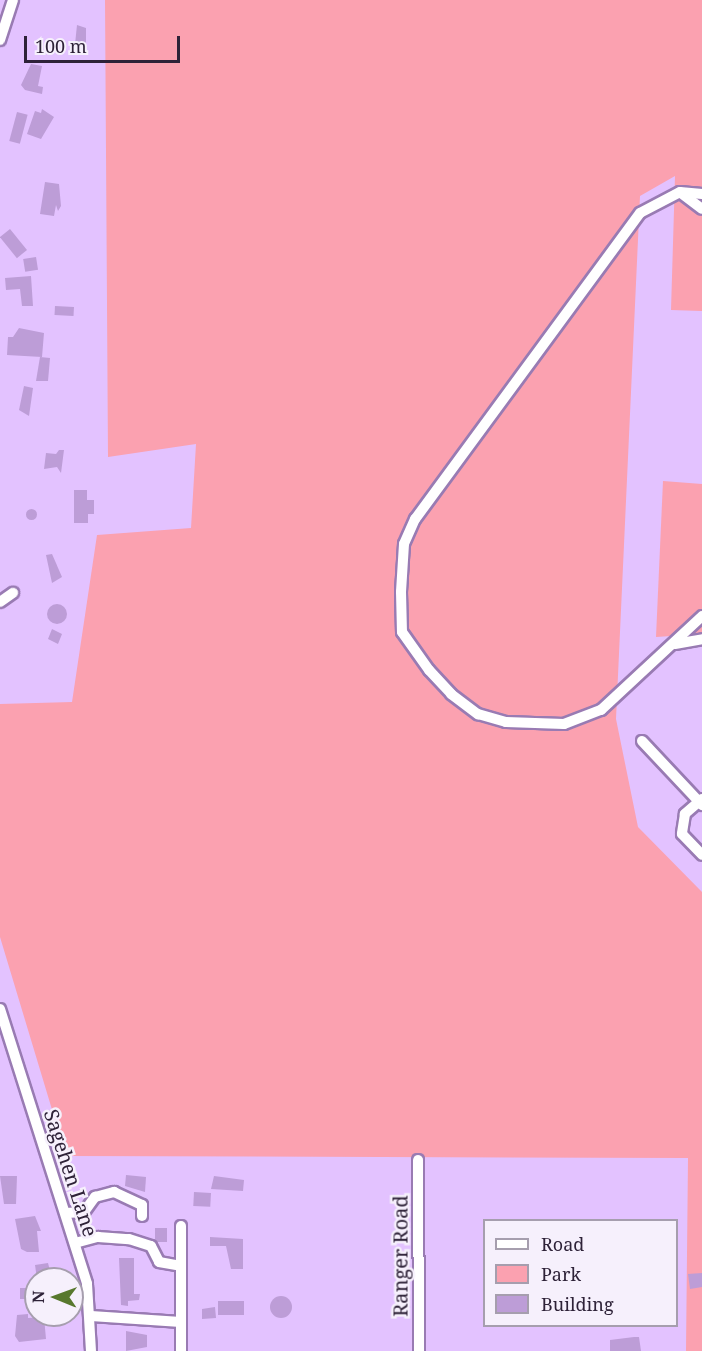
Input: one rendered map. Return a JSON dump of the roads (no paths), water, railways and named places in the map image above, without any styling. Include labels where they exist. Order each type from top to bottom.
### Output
[{"type":"street","points":[[0,40],[13,0]]},
{"type":"street","points":[[702,194],[680,192],[640,213],[415,519],[404,544],[400,592],[402,632],[429,670],[451,694],[478,714],[506,722],[564,724],[601,710],[702,616]]},
{"type":"street","points":[[680,192],[702,209]]},
{"type":"street","points":[[0,602],[13,593]]},
{"type":"street","points":[[674,644],[702,639]]},
{"type":"street","points":[[642,741],[701,802],[685,814],[682,834],[702,855]]},
{"type":"street","name":"Sagehen Lane","points":[[0,1009],[75,1243],[91,1316],[91,1351]]},
{"type":"street","name":"Ranger Road","points":[[418,1160],[418,1351]]},
{"type":"street","points":[[66,1213],[84,1212],[95,1197],[114,1192],[142,1205],[142,1216]]},
{"type":"street","points":[[181,1226],[181,1351]]},
{"type":"street","points":[[75,1243],[98,1237],[129,1239],[151,1246],[159,1262],[181,1266]]},
{"type":"street","points":[[91,1316],[181,1322]]}]
